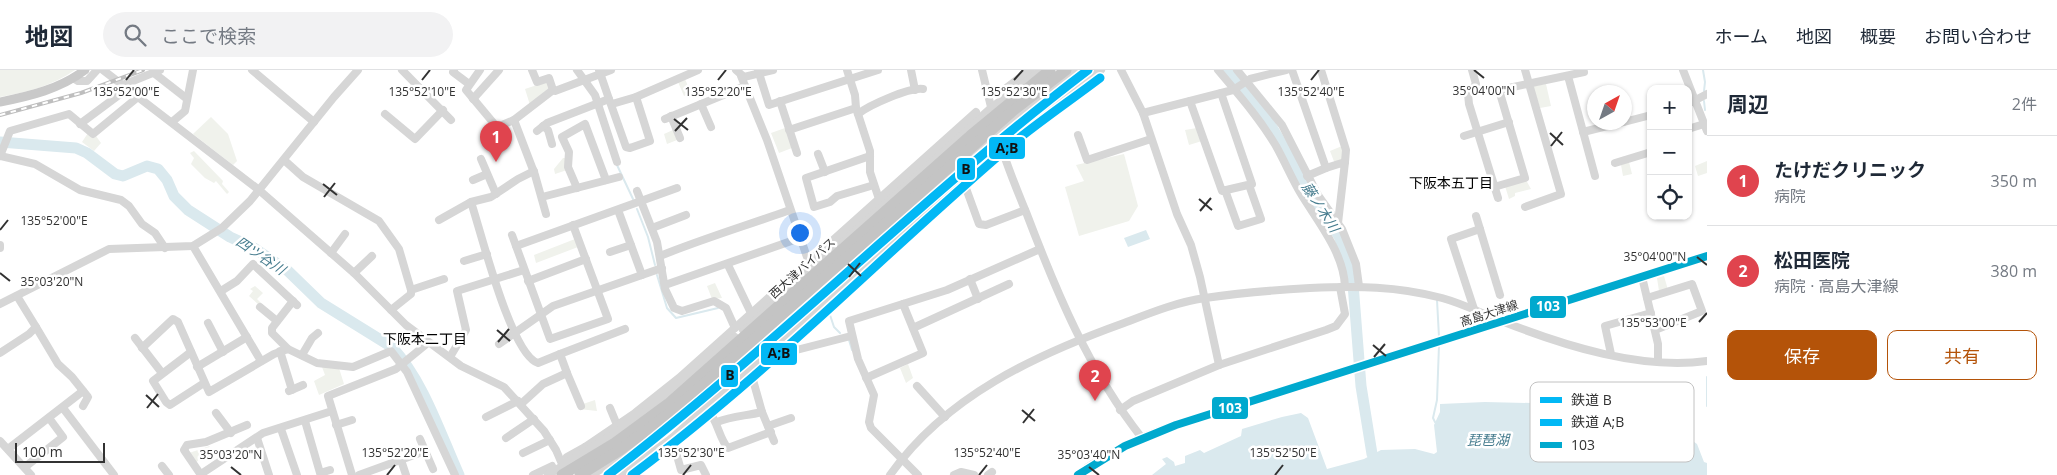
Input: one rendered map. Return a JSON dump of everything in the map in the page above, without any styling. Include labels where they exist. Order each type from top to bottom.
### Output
[{"type":"highway","name":"西大津バイパス","points":[[563,471],[615,443],[674,398],[977,130],[1050,70]]},
{"type":"highway","name":"西大津バイパス","points":[[580,475],[620,450],[674,410],[999,123],[1066,70]]},
{"type":"main road","points":[[0,102],[45,91],[73,78],[85,70]]},
{"type":"main road","name":"高島大津線","points":[[1142,438],[1707,256]]},
{"type":"main road","points":[[1078,475],[1093,463],[1142,438]]},
{"type":"street","points":[[73,78],[78,81],[87,81],[97,70]]},
{"type":"street","points":[[103,70],[259,190],[429,342],[461,366],[504,387],[534,419],[550,440],[563,471],[567,475]]},
{"type":"street","points":[[172,122],[185,111],[186,98],[193,70]]},
{"type":"street","points":[[252,70],[314,122]]},
{"type":"street","points":[[0,304],[109,249],[193,246],[232,221],[358,70]]},
{"type":"street","points":[[402,70],[451,120]]},
{"type":"street","points":[[454,70],[453,72],[469,84]]},
{"type":"street","points":[[480,70],[466,90],[499,126],[514,120],[553,90],[584,80],[599,72],[611,70]]},
{"type":"street","points":[[473,99],[499,70]]},
{"type":"street","points":[[532,70],[537,82],[549,78],[553,90]]},
{"type":"street","points":[[577,70],[598,103],[617,162]]},
{"type":"street","points":[[557,139],[552,144],[548,130],[540,129],[598,103],[636,97],[698,70]]},
{"type":"street","points":[[738,73],[747,77],[759,72],[773,70]]},
{"type":"street","points":[[847,70],[856,95],[857,111],[870,156],[870,172],[879,199]]},
{"type":"street","points":[[759,72],[769,105],[878,70]]},
{"type":"street","points":[[911,70],[915,90]]},
{"type":"street","points":[[982,70],[997,134],[1040,249],[1080,339],[1120,410],[1142,438]]},
{"type":"street","points":[[1005,89],[1029,72],[1041,70]]},
{"type":"street","points":[[592,475],[658,432],[746,357],[962,164],[1077,70]]},
{"type":"street","points":[[621,475],[631,472],[672,438],[961,183],[1064,95],[1101,70]]},
{"type":"street","points":[[1121,70],[1143,113],[1177,214],[1191,245],[1220,365]]},
{"type":"street","points":[[1120,410],[1132,401],[1220,365],[1336,326],[1345,314],[1341,266],[1329,239],[1259,120],[1218,70]]},
{"type":"street","points":[[1237,70],[1282,125],[1307,176],[1343,231],[1356,264],[1358,286]]},
{"type":"street","points":[[1143,113],[1235,89],[1245,82],[1286,70]]},
{"type":"street","points":[[1292,70],[1326,168]]},
{"type":"street","points":[[1321,70],[1346,150],[1338,223]]},
{"type":"street","points":[[1472,70],[1476,84],[1468,94],[1469,104],[1498,198]]},
{"type":"street","points":[[1525,70],[1561,194],[1526,207]]},
{"type":"street","points":[[1683,70],[1687,85]]},
{"type":"street","points":[[80,124],[125,87],[157,72],[186,98]]},
{"type":"street","points":[[599,72],[626,147],[630,148],[650,140],[636,97]]},
{"type":"street","points":[[568,457],[587,449],[636,419],[945,144],[991,108],[1029,72]]},
{"type":"street","points":[[1494,188],[1525,178],[1499,90],[1584,72]]},
{"type":"street","points":[[738,73],[750,112]]},
{"type":"street","points":[[1568,76],[1595,176]]},
{"type":"street","points":[[680,138],[668,118],[742,86]]},
{"type":"street","points":[[742,86],[767,140],[809,262]]},
{"type":"street","points":[[790,130],[857,111],[915,90],[924,89]]},
{"type":"street","points":[[1190,101],[1222,191],[1249,185],[1252,184],[1221,93]]},
{"type":"street","points":[[1692,129],[1706,127],[1704,113],[1692,103],[1707,94]]},
{"type":"street","points":[[138,97],[93,134],[69,114],[10,131],[0,156],[35,164],[80,190],[121,200],[129,206],[142,224],[155,233],[165,248]]},
{"type":"street","points":[[780,101],[797,153]]},
{"type":"street","points":[[701,104],[711,127]]},
{"type":"street","points":[[384,114],[415,139],[442,110]]},
{"type":"street","points":[[967,125],[976,112]]},
{"type":"street","points":[[1632,120],[1647,116]]},
{"type":"street","points":[[514,120],[534,172],[546,214]]},
{"type":"street","points":[[1464,136],[1509,122]]},
{"type":"street","points":[[577,188],[568,167],[569,152],[562,137],[585,124],[606,180]]},
{"type":"street","points":[[1583,132],[1591,130]]},
{"type":"street","points":[[1078,135],[1087,160],[1151,139]]},
{"type":"street","points":[[945,144],[970,176]]},
{"type":"street","points":[[1615,163],[1647,153]]},
{"type":"street","points":[[818,154],[824,172]]},
{"type":"street","points":[[870,156],[806,178],[814,207],[830,202],[836,196],[874,186]]},
{"type":"street","points":[[481,159],[496,194]]},
{"type":"street","points":[[284,160],[303,177],[379,222],[399,250],[411,294],[391,310]]},
{"type":"street","points":[[548,475],[563,471],[587,449],[729,338],[735,328],[751,313],[801,274],[809,262],[879,199],[928,160]]},
{"type":"street","points":[[1307,176],[1346,162]]},
{"type":"street","points":[[439,220],[471,202],[496,194],[534,172]]},
{"type":"street","points":[[473,180],[487,174]]},
{"type":"street","points":[[542,197],[619,177]]},
{"type":"street","points":[[961,183],[967,191],[979,224],[986,225],[1025,210]]},
{"type":"street","points":[[1225,190],[1238,226],[1261,219],[1249,185]]},
{"type":"street","points":[[516,246],[677,188]]},
{"type":"street","points":[[637,192],[652,228],[660,256],[665,285],[674,308],[682,311],[714,301],[721,303],[726,308],[735,328]]},
{"type":"street","points":[[471,202],[486,254],[514,332],[522,349],[534,362],[538,363],[625,329]]},
{"type":"street","points":[[665,285],[708,269],[728,265],[796,239],[784,202]]},
{"type":"street","points":[[618,210],[642,275]]},
{"type":"street","points":[[660,256],[696,241],[747,226],[787,211]]},
{"type":"street","points":[[652,228],[686,215]]},
{"type":"street","points":[[1476,216],[1501,291]]},
{"type":"street","points":[[744,217],[747,226]]},
{"type":"street","points":[[512,235],[550,339],[608,318],[573,225]]},
{"type":"street","points":[[1474,309],[1451,239],[1480,229]]},
{"type":"street","points":[[1329,239],[1343,231]]},
{"type":"street","points":[[331,253],[345,234]]},
{"type":"street","points":[[610,252],[631,245]]},
{"type":"street","points":[[193,246],[221,290],[261,362]]},
{"type":"street","points":[[918,475],[871,428],[869,422],[874,395],[851,336],[848,321],[970,280],[1040,249]]},
{"type":"street","points":[[464,261],[486,254]]},
{"type":"street","points":[[354,273],[372,256]]},
{"type":"street","points":[[528,281],[586,259]]},
{"type":"street","points":[[221,290],[237,281],[253,264],[295,303],[277,321],[272,328],[272,334],[284,350],[290,391],[303,385]]},
{"type":"street","points":[[728,265],[751,313]]},
{"type":"street","points":[[499,344],[553,306],[662,268]]},
{"type":"street","points":[[450,357],[466,330],[457,291],[524,270]]},
{"type":"street","points":[[801,274],[818,292],[823,304]]},
{"type":"street","points":[[1642,277],[1658,344],[1658,362]]},
{"type":"street","points":[[411,290],[444,279]]},
{"type":"street","points":[[970,280],[978,299]]},
{"type":"street","points":[[913,328],[1009,284]]},
{"type":"street","points":[[1647,298],[1692,284],[1702,311],[1655,330]]},
{"type":"street","points":[[890,475],[901,460],[945,417],[997,378],[1080,339],[1166,308],[1204,298],[1261,291],[1376,286],[1434,297],[1474,309],[1502,322],[1557,342],[1658,362],[1707,361]]},
{"type":"street","points":[[17,296],[58,364],[72,377],[88,397],[83,406]]},
{"type":"street","points":[[866,378],[923,354],[903,304]]},
{"type":"street","points":[[260,307],[277,321]]},
{"type":"street","points":[[1611,354],[1604,326],[1651,313]]},
{"type":"street","points":[[142,348],[173,318],[178,322],[209,392],[284,350],[317,362],[353,367],[391,351],[403,362],[455,475]]},
{"type":"street","points":[[208,323],[223,352]]},
{"type":"street","points":[[0,353],[29,334],[36,327]]},
{"type":"street","points":[[302,355],[312,338],[318,333]]},
{"type":"street","points":[[770,352],[777,355],[851,336]]},
{"type":"street","points":[[135,338],[162,373]]},
{"type":"street","points":[[197,367],[247,338]]},
{"type":"street","points":[[729,338],[754,366]]},
{"type":"street","points":[[352,475],[328,396],[396,368],[429,342]]},
{"type":"street","points":[[191,352],[154,381],[166,402],[170,405],[204,383]]},
{"type":"street","points":[[560,354],[579,397],[581,406]]},
{"type":"street","points":[[747,372],[753,380],[762,412],[774,441]]},
{"type":"street","points":[[486,417],[519,402],[543,384],[567,373]]},
{"type":"street","points":[[917,386],[945,417]]},
{"type":"street","points":[[8,450],[83,391]]},
{"type":"street","points":[[706,407],[717,422],[724,444],[728,448],[791,418]]},
{"type":"street","points":[[63,408],[90,450],[114,475]]},
{"type":"street","points":[[610,408],[617,425]]},
{"type":"street","points":[[247,425],[206,442],[187,445],[184,450],[201,474],[263,433],[332,412]]},
{"type":"street","points":[[717,422],[734,415],[744,417],[762,412]]},
{"type":"street","points":[[216,413],[230,433]]},
{"type":"street","points":[[24,467],[63,437],[49,418]]},
{"type":"street","points":[[506,438],[534,419]]},
{"type":"street","points":[[336,425],[352,420]]},
{"type":"street","points":[[305,421],[320,473],[330,470]]},
{"type":"street","points":[[281,428],[296,475]]},
{"type":"street","points":[[257,438],[269,475]]},
{"type":"street","points":[[672,438],[681,470],[702,464],[706,475]]},
{"type":"street","points":[[420,439],[433,470]]},
{"type":"street","points":[[523,453],[550,440]]},
{"type":"street","points":[[0,441],[31,475]]},
{"type":"street","points":[[743,442],[746,451]]},
{"type":"street","points":[[359,475],[425,451]]},
{"type":"street","points":[[401,460],[406,475]]},
{"type":"street","points":[[162,466],[169,475]]},
{"type":"street","points":[[535,475],[552,466]]},
{"type":"street","points":[[954,475],[961,472],[974,475]]},
{"type":"shaded area","points":[[0,70],[75,70],[39,88],[0,97]]},
{"type":"shaded area","points":[[685,79],[691,93],[684,96],[678,82]]},
{"type":"shaded area","points":[[546,82],[549,85],[549,90],[530,105],[525,89]]},
{"type":"shaded area","points":[[1546,84],[1551,106],[1540,108],[1533,86]]},
{"type":"shaded area","points":[[211,117],[228,134],[237,161],[233,165],[193,134]]},
{"type":"shaded area","points":[[785,128],[792,148],[779,153],[771,133]]},
{"type":"shaded area","points":[[1197,128],[1202,141],[1189,145],[1185,130]]},
{"type":"shaded area","points":[[673,130],[677,140],[667,144],[664,134]]},
{"type":"shaded area","points":[[88,133],[94,138],[96,136],[101,143],[94,151],[82,142]]},
{"type":"shaded area","points":[[1342,146],[1344,161],[1335,164],[1330,151]]},
{"type":"shaded area","points":[[194,151],[223,181],[222,184],[229,192],[227,194],[216,181],[214,183],[205,178],[191,164],[194,158],[190,153]]},
{"type":"shaded area","points":[[1124,154],[1138,206],[1129,221],[1079,236],[1065,187],[1084,181],[1076,165]]},
{"type":"shaded area","points":[[563,158],[566,158],[567,170],[555,174],[554,169]]},
{"type":"shaded area","points":[[1707,161],[1707,173],[1698,176],[1695,166]]},
{"type":"shaded area","points":[[1629,162],[1632,174],[1623,176],[1621,165]]},
{"type":"shaded area","points":[[1526,180],[1531,189],[1515,193],[1515,196],[1509,199],[1505,186]]},
{"type":"shaded area","points":[[575,239],[578,247],[536,263],[534,255]]},
{"type":"shaded area","points":[[1664,276],[1668,290],[1659,291],[1657,278]]},
{"type":"shaded area","points":[[715,283],[722,298],[712,299],[707,286]]},
{"type":"shaded area","points":[[255,286],[263,293],[257,299],[261,303],[259,305],[249,296],[253,291],[250,289]]},
{"type":"shaded area","points":[[908,364],[913,378],[906,383],[900,368]]},
{"type":"shaded area","points":[[322,367],[339,368],[344,384],[319,395],[314,381],[325,375]]},
{"type":"shaded area","points":[[595,400],[597,411],[579,409],[583,404]]},
{"type":"shaded area","points":[[210,446],[196,463],[189,453]]},
{"type":"water","points":[[1146,230],[1150,239],[1128,247],[1124,238]]},
{"type":"water","name":"琵琶湖","points":[[1530,403],[1530,462],[1694,462],[1694,442],[1697,444],[1704,462],[1707,463],[1707,475],[1152,475],[1166,464],[1162,459],[1167,457],[1174,462],[1175,466],[1185,463],[1185,456],[1200,450],[1204,453],[1241,436],[1242,429],[1301,413],[1308,418],[1327,469],[1364,459],[1381,450],[1415,449],[1434,454],[1437,452],[1434,425],[1440,412],[1440,404]]},
{"type":"waterway","name":"藤ノ木川","points":[[1227,70],[1264,114],[1322,212],[1339,236],[1352,271],[1361,386],[1372,454],[1383,475]]},
{"type":"waterway","points":[[1703,70],[1704,91]]},
{"type":"waterway","points":[[1704,101],[1705,110]]},
{"type":"waterway","name":"四ツ谷川","points":[[0,142],[76,148],[87,153],[115,174],[123,176],[147,166],[158,169],[167,180],[174,196],[188,210],[230,237],[254,248],[288,271],[321,303],[392,347],[422,392],[459,475]]},
{"type":"waterway","points":[[617,165],[633,199]]},
{"type":"waterway","points":[[637,209],[648,237],[655,265]]},
{"type":"waterway","points":[[657,275],[667,308],[676,318],[718,308]]},
{"type":"waterway","points":[[1437,300],[1439,337]]},
{"type":"waterway","points":[[827,306],[834,327],[840,333]]},
{"type":"waterway","points":[[849,340],[852,350]]},
{"type":"waterway","points":[[1435,422],[1433,418],[1437,400],[1439,345]]},
{"type":"waterway","points":[[1707,377],[1707,406]]},
{"type":"railway","points":[[0,115],[81,93],[143,70]]},
{"type":"rail line","name":"B","points":[[608,475],[730,376],[966,169],[1088,70]]},
{"type":"rail line","name":"A;B","points":[[632,475],[682,437],[778,355],[964,185],[1012,144],[1100,78]]},
{"type":"transit line","name":"103","points":[[1078,475],[1125,446],[1176,425],[1707,256]]},
{"type":"place","name":"たけだクリニック","points":[[496,162]]},
{"type":"place","name":"松田医院","points":[[1095,401]]},
{"type":"district","name":"下阪本五丁目","points":[[1451,182]]},
{"type":"district","name":"下阪本二丁目","points":[[425,338]]}]
